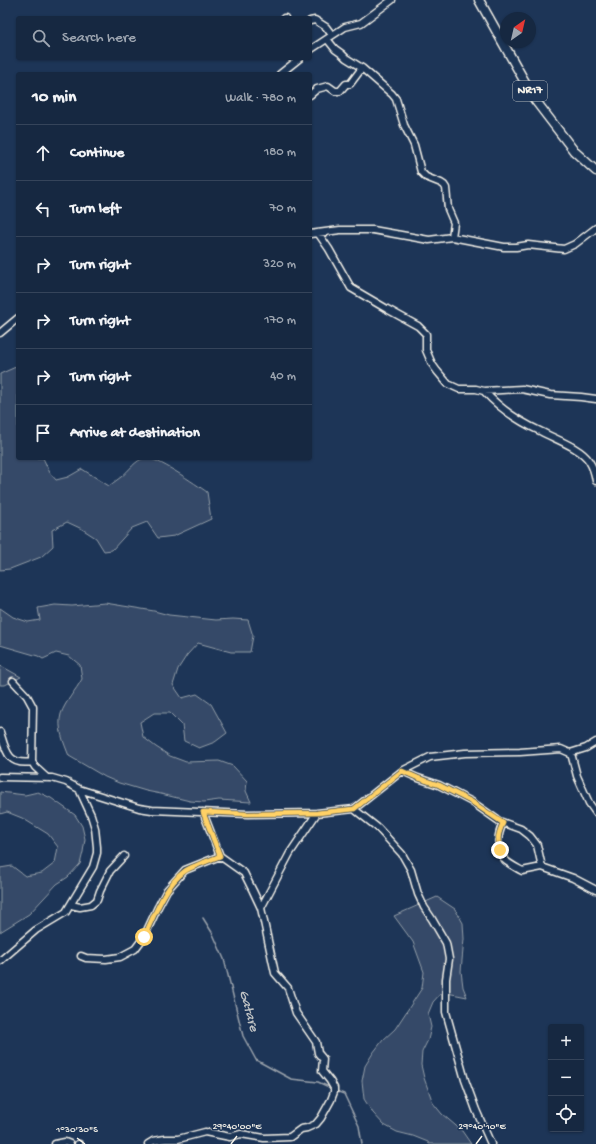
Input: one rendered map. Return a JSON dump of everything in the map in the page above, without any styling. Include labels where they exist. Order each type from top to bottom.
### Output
[{"type":"main road","name":"NR17","points":[[479,0],[535,100],[574,151],[596,171]]},
{"type":"street","points":[[312,49],[345,27],[361,23],[392,0]]},
{"type":"street","points":[[312,21],[315,20],[326,27],[335,49],[362,68],[392,94],[396,100],[404,125],[414,145],[419,169],[426,177],[444,185],[446,188],[448,209],[454,223],[452,237]]},
{"type":"street","points":[[282,72],[298,60]]},
{"type":"street","points":[[312,93],[317,89],[328,86],[335,91],[340,91],[346,84],[350,84],[362,68]]},
{"type":"street","points":[[312,234],[340,230],[373,230],[429,240],[452,237],[504,247],[531,245],[564,249],[575,244],[596,228]]},
{"type":"street","points":[[318,233],[329,249],[351,288],[418,326],[426,334],[426,350],[429,359],[448,384],[459,389],[476,389],[484,391],[522,389],[550,396],[596,399]]},
{"type":"street","points":[[0,333],[16,320]]},
{"type":"street","points":[[484,391],[492,400],[516,419],[566,443],[589,460],[594,471],[596,481]]},
{"type":"street","points":[[13,681],[27,696],[34,707],[32,762],[35,767],[47,778]]},
{"type":"street","points":[[0,732],[10,757],[23,764],[32,762]]},
{"type":"street","points":[[0,778],[52,778],[66,782],[79,789],[139,808],[152,810],[248,814],[317,813],[354,809],[402,771],[430,757],[465,753],[520,752],[560,749],[570,753],[586,748],[596,742]]},
{"type":"street","points":[[570,753],[577,776],[589,803],[596,813]]},
{"type":"street","points":[[402,771],[439,785],[472,802],[503,823],[521,829],[530,836],[537,845],[542,867]]},
{"type":"street","points":[[0,961],[36,930],[66,912],[93,867],[97,853],[97,839],[91,815],[79,789]]},
{"type":"street","points":[[354,809],[378,828],[402,854],[411,870],[418,894],[424,907],[446,943],[449,959],[446,979],[446,1012],[465,1080],[491,1144]]},
{"type":"street","points":[[148,1144],[153,1141],[178,1139],[205,1132],[230,1137],[241,1134],[264,1138],[290,1137],[301,1129],[316,1124],[321,1118],[334,1092],[334,1088],[330,1081],[322,1071],[323,1059],[318,1054],[316,1042],[296,1013],[288,988],[274,971],[267,934],[254,891],[244,873],[220,856],[203,812]]},
{"type":"street","points":[[260,908],[290,853],[317,813]]},
{"type":"street","points":[[503,823],[499,832],[498,840],[500,850],[506,861],[522,871],[542,867],[573,878],[596,890]]},
{"type":"street","points":[[71,905],[80,907],[91,905],[97,900],[110,871],[124,856]]},
{"type":"street","points":[[81,956],[86,958],[106,959],[120,957],[135,949],[144,937],[167,890],[185,870],[220,856]]},
{"type":"street","points":[[54,1144],[65,1142],[70,1144]]},
{"type":"shaded area","points":[[16,367],[16,460],[44,460],[50,473],[56,480],[68,477],[82,469],[109,486],[124,475],[140,460],[158,461],[207,492],[211,519],[174,536],[158,538],[147,522],[132,528],[112,550],[104,551],[96,538],[67,522],[52,530],[53,546],[41,557],[10,569],[0,570],[0,374]]},
{"type":"shaded area","points":[[105,603],[169,615],[216,620],[248,620],[253,636],[250,652],[231,652],[198,643],[187,655],[178,669],[173,685],[182,698],[197,694],[211,704],[227,733],[215,742],[199,748],[184,741],[182,725],[170,713],[154,713],[140,722],[143,737],[170,756],[186,762],[219,761],[233,766],[247,781],[246,791],[251,802],[219,800],[204,802],[190,801],[146,791],[105,777],[69,756],[62,735],[60,719],[65,705],[82,679],[80,665],[69,656],[56,653],[43,659],[38,656],[0,645],[0,608],[13,617],[28,622],[40,620],[38,608],[55,605],[72,606]]},
{"type":"shaded area","points":[[0,666],[21,677],[5,685],[0,685]]},
{"type":"shaded area","points":[[0,792],[25,795],[38,792],[51,798],[75,815],[82,826],[85,839],[80,864],[68,877],[57,884],[29,914],[0,932],[0,868],[12,866],[25,876],[42,873],[55,863],[58,847],[48,834],[22,818],[7,812],[0,814]]},
{"type":"shaded area","points":[[437,897],[455,909],[463,923],[464,939],[461,971],[463,987],[467,997],[442,992],[433,1002],[428,1014],[431,1027],[428,1040],[422,1052],[421,1065],[433,1103],[442,1114],[462,1131],[471,1144],[429,1144],[428,1142],[413,1136],[397,1132],[384,1125],[373,1113],[364,1099],[362,1081],[365,1066],[383,1040],[395,1029],[422,988],[424,972],[413,942],[394,916]]},
{"type":"waterway","name":"Gatare","points":[[203,918],[213,934],[224,959],[243,1036],[256,1060],[291,1079],[318,1082],[331,1088]]},
{"type":"waterway","name":"Gatare","points":[[336,1091],[344,1094],[359,1126],[362,1144]]},
{"type":"route","points":[[144,937],[167,890],[185,870],[220,856],[203,812],[248,814],[317,813],[354,809],[402,771],[439,785],[472,802],[503,823],[499,832],[498,840],[500,850]]}]
